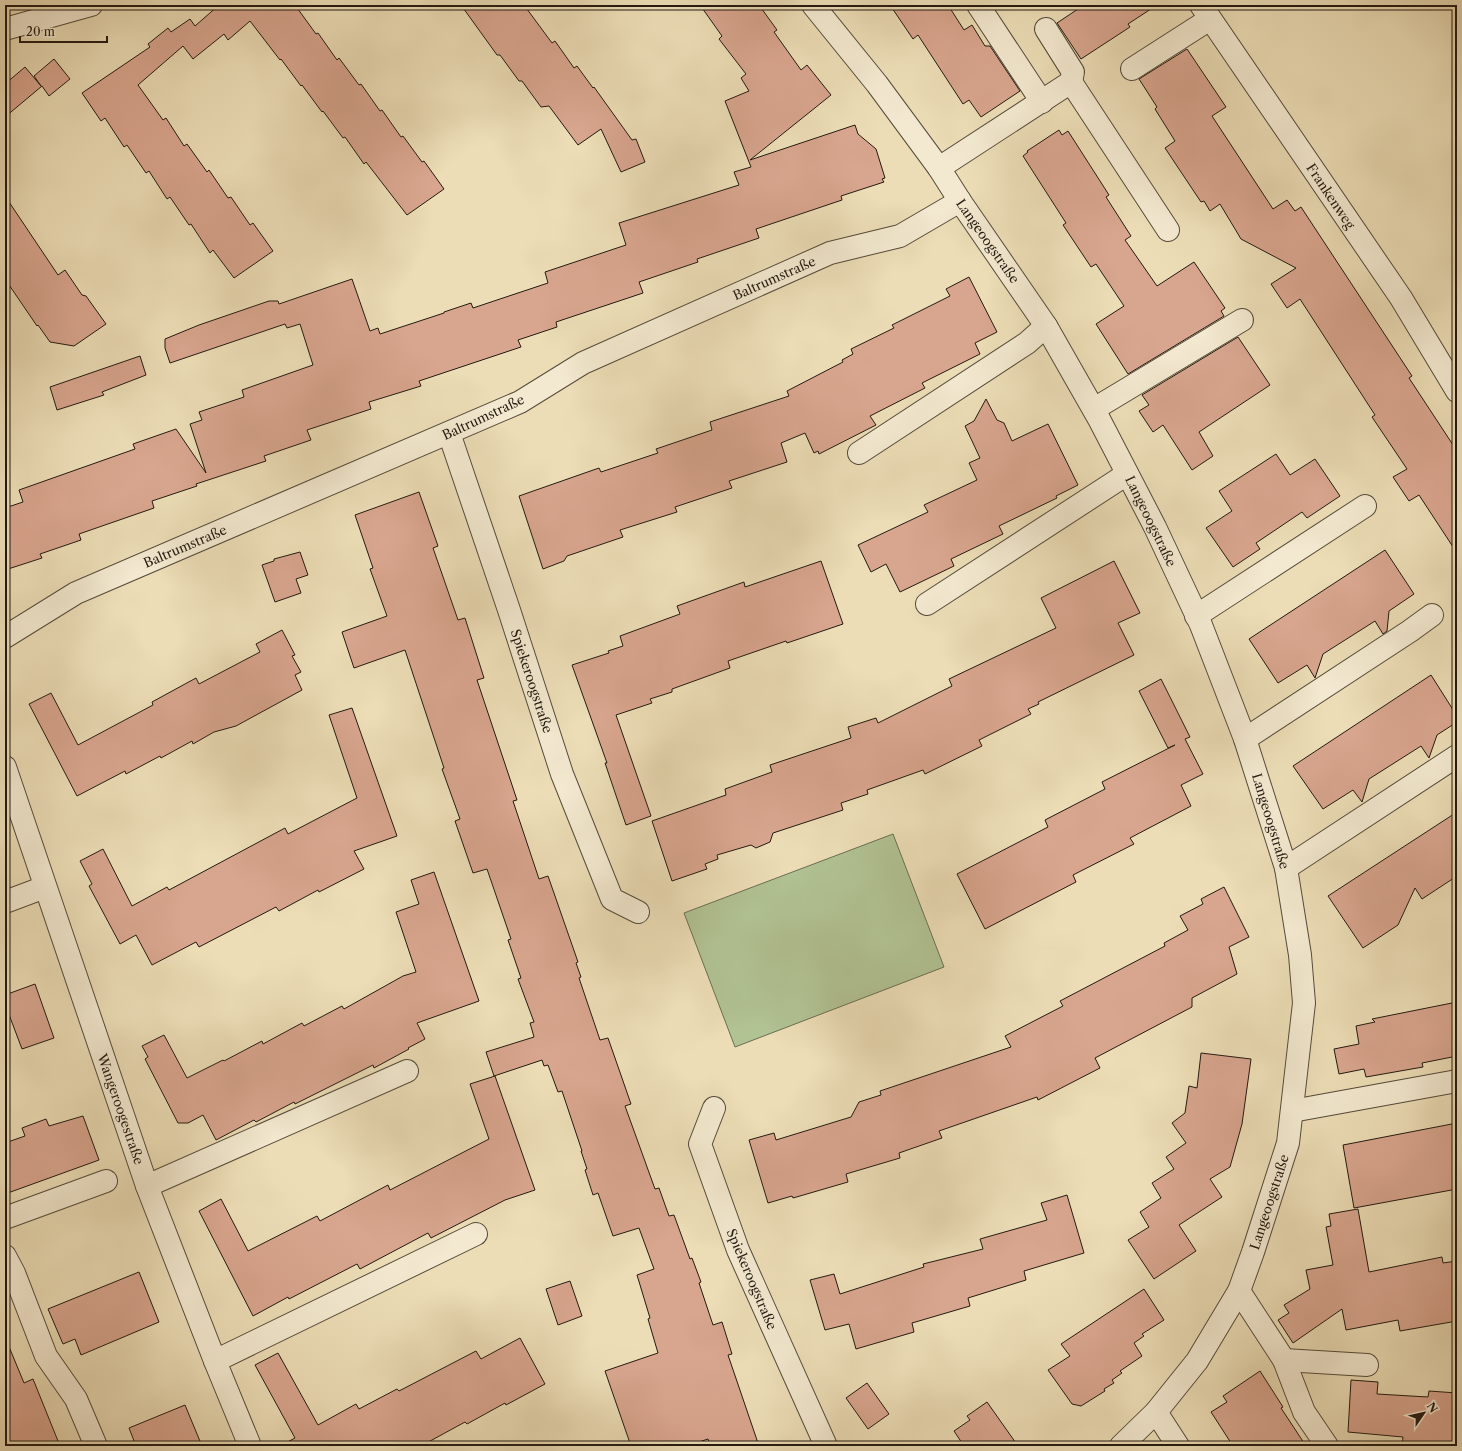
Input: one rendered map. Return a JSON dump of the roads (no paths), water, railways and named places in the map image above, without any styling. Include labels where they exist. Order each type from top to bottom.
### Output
[{"type":"street","points":[[5,29],[55,10],[91,5]]},
{"type":"street","name":"Langeoogstraße","points":[[813,5],[877,84],[939,168],[1046,326],[1094,410],[1155,527],[1196,616],[1245,739],[1286,868],[1300,955],[1304,1003],[1288,1144],[1239,1291],[1197,1361],[1156,1412],[1121,1446]]},
{"type":"street","points":[[978,5],[1042,102]]},
{"type":"street","points":[[1132,69],[1206,12]]},
{"type":"street","name":"Frankenweg","points":[[1206,12],[1401,298],[1457,391]]},
{"type":"street","points":[[1046,29],[1073,72],[1072,82],[1168,230]]},
{"type":"street","points":[[939,168],[1072,82]]},
{"type":"street","name":"Baltrumstraße","points":[[5,637],[76,593],[520,402],[583,362],[830,253],[900,236],[960,201]]},
{"type":"street","points":[[1094,410],[1242,320]]},
{"type":"street","points":[[859,453],[1027,343],[1046,326]]},
{"type":"street","name":"Spiekeroogstraße","points":[[449,433],[509,610],[562,774],[612,899],[638,912]]},
{"type":"street","points":[[927,604],[1128,474]]},
{"type":"street","points":[[1196,616],[1365,506]]},
{"type":"street","points":[[1245,739],[1432,615]]},
{"type":"street","points":[[1286,868],[1457,756]]},
{"type":"street","name":"Wangeroogestraße","points":[[5,767],[147,1186],[215,1361],[250,1446]]},
{"type":"street","points":[[5,902],[45,887]]},
{"type":"street","points":[[147,1186],[407,1070]]},
{"type":"street","points":[[1292,1111],[1457,1081]]},
{"type":"street","name":"Spiekeroogstraße","points":[[714,1108],[700,1144],[738,1250],[826,1446]]},
{"type":"street","points":[[5,1218],[106,1181]]},
{"type":"street","points":[[215,1361],[476,1234]]},
{"type":"street","points":[[5,1256],[14,1273],[46,1356],[76,1399],[96,1446]]},
{"type":"street","points":[[1239,1291],[1284,1360],[1304,1412],[1327,1446]]},
{"type":"street","points":[[1284,1360],[1367,1365]]},
{"type":"street","points":[[1156,1412],[1178,1446]]}]
